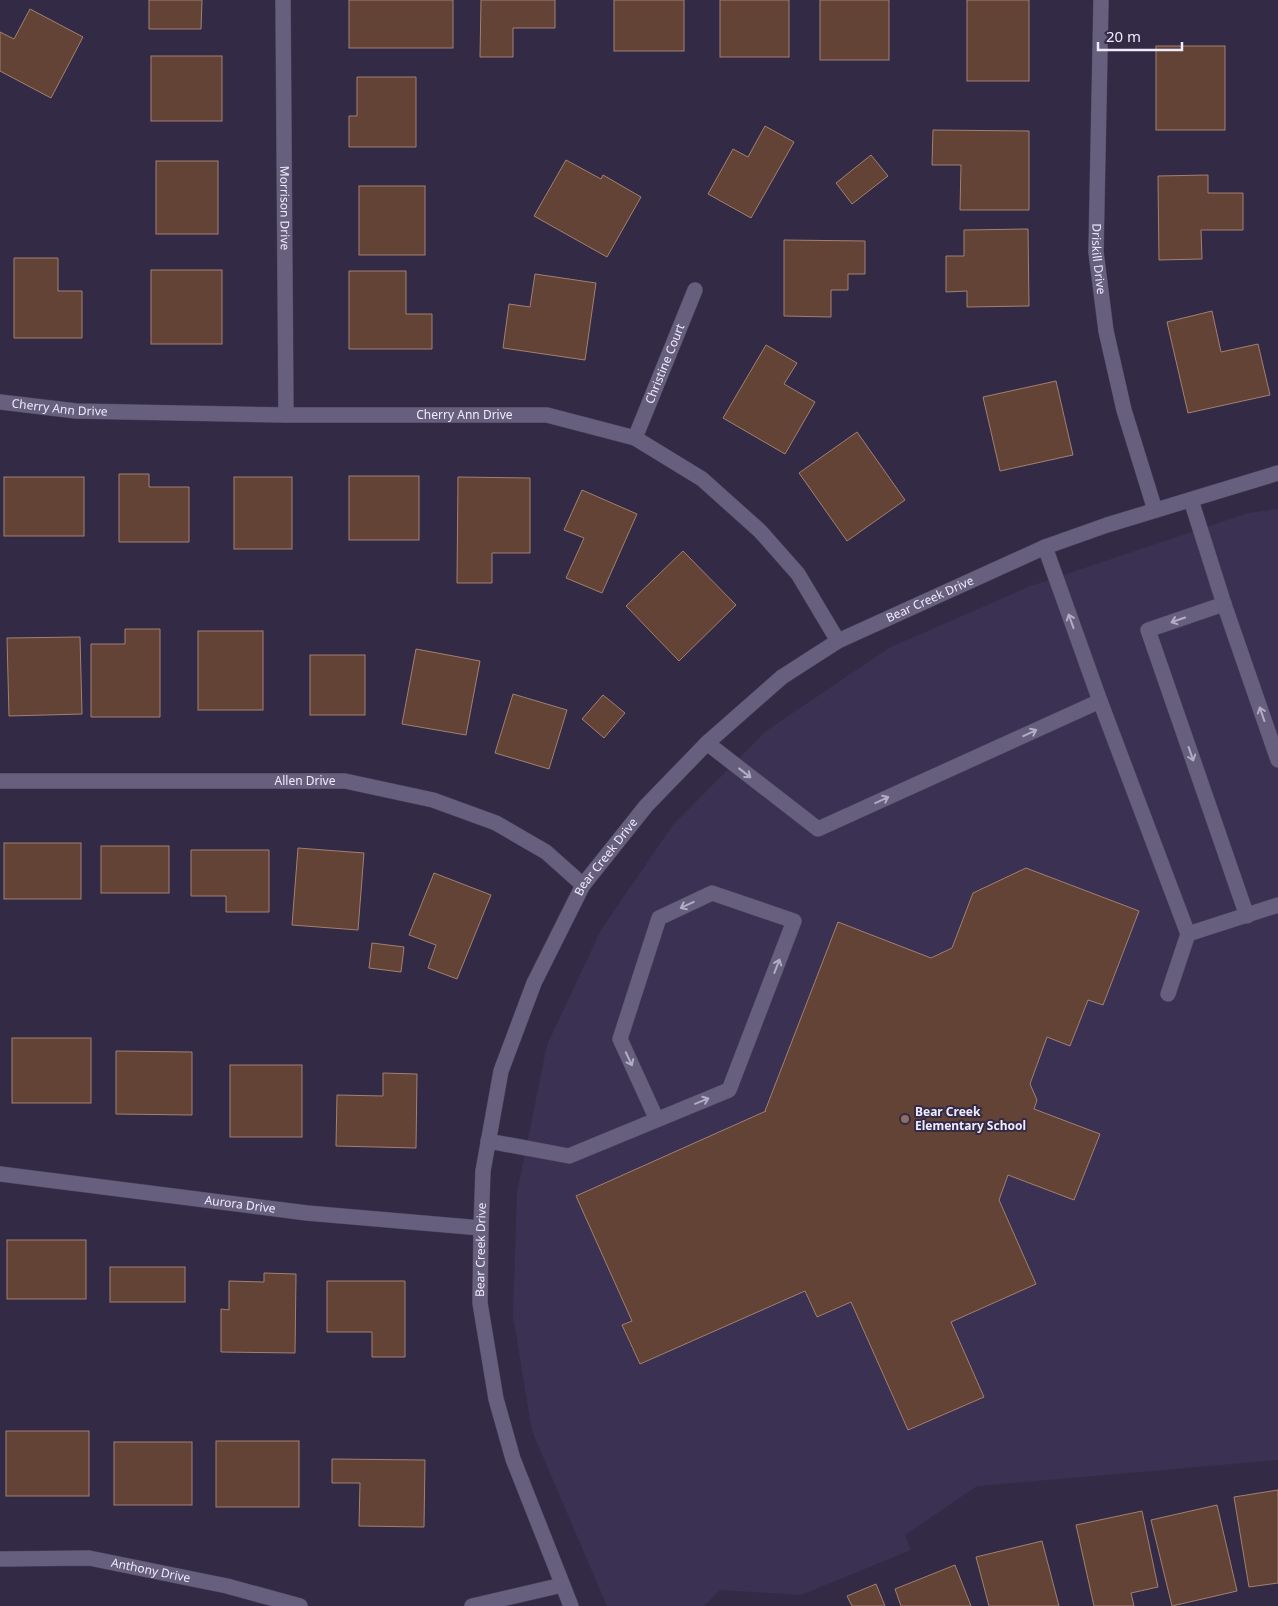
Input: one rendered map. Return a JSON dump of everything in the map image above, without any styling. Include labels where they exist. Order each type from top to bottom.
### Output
[{"type":"street","name":"Morrison Drive","points":[[283,0],[286,415]]},
{"type":"street","name":"Driskill Drive","points":[[1101,0],[1096,252],[1106,331],[1124,410],[1155,510]]},
{"type":"street","name":"Christine Court","points":[[635,438],[695,290]]},
{"type":"street","name":"Cherry Ann Drive","points":[[0,402],[76,411],[286,415],[547,415],[635,438],[702,479],[760,531],[798,574],[838,641]]},
{"type":"street","name":"Bear Creek Drive","points":[[571,1606],[513,1459],[496,1399],[480,1303],[481,1228],[483,1171],[501,1071],[534,983],[583,885],[646,806],[707,743],[782,677],[838,641],[1045,547],[1107,525],[1278,473]]},
{"type":"street","points":[[1190,500],[1278,760]]},
{"type":"street","points":[[1045,547],[1100,701],[1188,934],[1168,994]]},
{"type":"street","points":[[1224,604],[1148,630],[1247,916]]},
{"type":"street","points":[[707,743],[818,829],[1100,701]]},
{"type":"street","name":"Allen Drive","points":[[0,781],[344,782],[433,800],[496,823],[546,852],[583,885]]},
{"type":"street","points":[[488,1140],[569,1156],[657,1120],[729,1090],[794,921],[712,893],[659,918],[620,1039],[657,1120]]},
{"type":"street","points":[[1188,934],[1278,905]]},
{"type":"street","name":"Aurora Drive","points":[[0,1174],[307,1214],[481,1228]]},
{"type":"street","name":"Anthony Drive","points":[[0,1559],[89,1558],[226,1586],[300,1606]]},
{"type":"street","points":[[472,1606],[562,1585]]},
{"type":"shaded area","name":"Bear Creek Elementary School","points":[[1278,509],[1278,1460],[977,1486],[905,1535],[911,1550],[801,1595],[720,1590],[704,1606],[607,1606],[532,1431],[513,1316],[517,1193],[547,1045],[601,930],[673,825],[766,731],[889,648],[1028,587],[1248,513]]},
{"type":"building","points":[[149,0],[202,0],[201,29],[149,29]]},
{"type":"building","points":[[349,0],[453,0],[453,48],[349,48]]},
{"type":"building","points":[[481,0],[555,0],[555,28],[513,28],[513,57],[480,57]]},
{"type":"building","points":[[614,0],[684,0],[684,51],[614,51]]},
{"type":"building","points":[[720,0],[789,0],[789,57],[720,57]]},
{"type":"building","points":[[820,0],[889,0],[889,60],[820,60]]},
{"type":"building","points":[[967,0],[1029,0],[1029,81],[967,81]]},
{"type":"building","points":[[30,9],[83,37],[51,98],[0,71],[0,32],[14,39]]},
{"type":"building","points":[[1156,46],[1225,46],[1225,130],[1156,130]]},
{"type":"building","points":[[151,56],[222,56],[222,121],[151,121]]},
{"type":"building","points":[[357,77],[416,77],[416,147],[349,147],[349,116],[357,116]]},
{"type":"building","points":[[765,126],[794,142],[751,218],[708,194],[733,149],[748,157]]},
{"type":"building","points":[[933,130],[1029,131],[1029,210],[960,210],[961,165],[932,165]]},
{"type":"building","points":[[871,155],[888,176],[852,204],[836,183]]},
{"type":"building","points":[[566,160],[601,179],[603,175],[641,197],[607,257],[534,216]]},
{"type":"building","points":[[156,161],[218,161],[218,234],[156,234]]},
{"type":"building","points":[[1208,175],[1208,193],[1243,193],[1243,230],[1201,230],[1202,259],[1159,260],[1158,176]]},
{"type":"building","points":[[359,186],[425,186],[425,255],[359,255]]},
{"type":"building","points":[[1028,229],[1029,306],[967,307],[967,291],[946,292],[946,256],[964,256],[964,230]]},
{"type":"building","points":[[784,240],[865,241],[865,274],[848,274],[848,290],[831,290],[831,317],[784,316]]},
{"type":"building","points":[[14,258],[58,258],[58,291],[82,291],[82,338],[14,338]]},
{"type":"building","points":[[151,270],[222,270],[222,344],[151,344]]},
{"type":"building","points":[[349,271],[406,271],[406,314],[432,314],[432,349],[349,349]]},
{"type":"building","points":[[535,274],[596,283],[585,360],[503,348],[509,304],[530,307]]},
{"type":"building","points":[[1212,311],[1221,352],[1258,344],[1270,395],[1188,413],[1167,322]]},
{"type":"building","points":[[766,345],[797,363],[784,384],[815,402],[785,454],[723,418]]},
{"type":"building","points":[[1056,381],[1073,455],[1000,471],[983,397]]},
{"type":"building","points":[[857,432],[905,500],[847,541],[799,473]]},
{"type":"building","points":[[119,474],[149,474],[149,487],[189,487],[189,542],[119,542]]},
{"type":"building","points":[[349,476],[419,476],[419,540],[349,540]]},
{"type":"building","points":[[4,477],[84,477],[84,536],[4,536]]},
{"type":"building","points":[[234,477],[292,477],[292,549],[234,549]]},
{"type":"building","points":[[458,477],[530,478],[530,553],[492,553],[492,583],[457,583]]},
{"type":"building","points":[[582,490],[637,514],[602,593],[566,578],[584,538],[564,530]]},
{"type":"building","points":[[683,551],[736,605],[679,661],[626,606]]},
{"type":"building","points":[[125,629],[160,629],[160,717],[91,717],[91,644],[125,644]]},
{"type":"building","points":[[198,631],[263,631],[263,710],[198,710]]},
{"type":"building","points":[[80,637],[82,714],[9,716],[7,638]]},
{"type":"building","points":[[416,649],[480,661],[466,735],[402,724]]},
{"type":"building","points":[[310,655],[365,655],[365,715],[310,715]]},
{"type":"building","points":[[513,694],[567,710],[549,769],[495,753]]},
{"type":"building","points":[[603,695],[625,713],[604,738],[582,719]]},
{"type":"building","points":[[4,843],[81,843],[81,899],[4,899]]},
{"type":"building","points":[[101,846],[169,846],[169,893],[101,893]]},
{"type":"building","points":[[298,848],[364,853],[358,930],[292,925]]},
{"type":"building","points":[[191,850],[269,850],[269,912],[226,912],[226,896],[191,896]]},
{"type":"building","points":[[1026,868],[1139,911],[1103,1005],[1088,1000],[1070,1046],[1047,1037],[1030,1084],[1037,1100],[1034,1109],[1100,1134],[1074,1200],[1008,1175],[999,1200],[1036,1284],[951,1322],[984,1397],[908,1430],[851,1302],[817,1317],[805,1291],[640,1364],[622,1325],[632,1321],[576,1196],[766,1111],[838,922],[931,958],[952,948],[973,893]]},
{"type":"building","points":[[434,873],[491,895],[457,979],[428,968],[436,945],[409,935]]},
{"type":"building","points":[[372,943],[404,947],[401,972],[369,968]]},
{"type":"building","points":[[12,1038],[91,1038],[91,1103],[12,1103]]},
{"type":"building","points":[[116,1051],[192,1052],[192,1115],[116,1114]]},
{"type":"building","points":[[230,1065],[302,1065],[302,1137],[230,1137]]},
{"type":"building","points":[[383,1073],[417,1074],[416,1148],[336,1146],[337,1095],[383,1096]]},
{"type":"building","points":[[7,1240],[86,1240],[86,1299],[7,1299]]},
{"type":"building","points":[[110,1267],[185,1267],[185,1302],[110,1302]]},
{"type":"building","points":[[264,1273],[296,1274],[295,1353],[221,1352],[221,1309],[229,1310],[229,1281],[264,1282]]},
{"type":"building","points":[[327,1281],[405,1281],[405,1357],[372,1357],[372,1332],[327,1332]]},
{"type":"building","points":[[6,1431],[89,1431],[89,1496],[6,1496]]},
{"type":"building","points":[[216,1441],[299,1441],[299,1507],[216,1507]]},
{"type":"building","points":[[114,1442],[192,1442],[192,1505],[114,1505]]},
{"type":"building","points":[[332,1459],[425,1460],[424,1527],[359,1526],[360,1483],[332,1483]]},
{"type":"building","points":[[1278,1490],[1278,1583],[1249,1587],[1234,1497]]},
{"type":"building","points":[[1217,1505],[1237,1591],[1172,1606],[1151,1520]]},
{"type":"building","points":[[1142,1511],[1158,1587],[1131,1593],[1134,1606],[1094,1606],[1076,1525]]},
{"type":"building","points":[[1042,1541],[1059,1606],[989,1606],[976,1557]]},
{"type":"building","points":[[955,1565],[971,1606],[901,1606],[895,1589]]},
{"type":"building","points":[[876,1584],[885,1606],[852,1606],[847,1596]]},
{"type":"place","name":"Bear Creek Elementary School","points":[[905,1119]]}]
